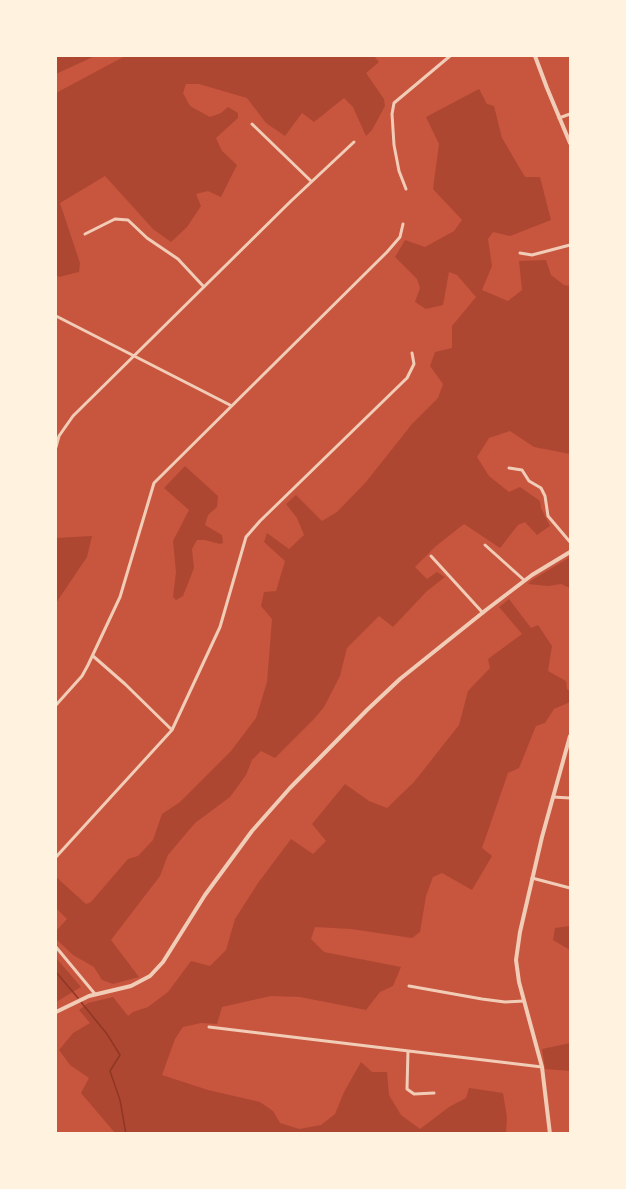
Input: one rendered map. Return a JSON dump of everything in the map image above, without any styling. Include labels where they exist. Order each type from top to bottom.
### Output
[{"type":"street","points":[[406,189],[399,171],[394,145],[392,114],[394,103],[450,56]]},
{"type":"street","points":[[535,56],[570,143]]},
{"type":"street","points":[[559,118],[570,114]]},
{"type":"street","points":[[252,124],[311,182]]},
{"type":"street","points":[[56,447],[71,419],[354,142]]},
{"type":"street","points":[[85,234],[118,219],[128,220],[147,238],[178,259],[204,287]]},
{"type":"street","points":[[56,705],[82,676],[93,656],[124,584],[154,483],[230,405],[286,353],[392,247],[400,237],[403,224]]},
{"type":"street","points":[[520,253],[532,255],[570,245]]},
{"type":"street","points":[[56,316],[230,405]]},
{"type":"street","points":[[56,857],[172,730],[220,627],[246,537],[407,378],[413,368],[412,353]]},
{"type":"street","points":[[509,468],[522,470],[529,481],[541,488],[545,496],[548,516],[570,542]]},
{"type":"street","points":[[485,545],[524,580]]},
{"type":"street","points":[[56,1012],[85,997],[139,983],[157,970],[205,895],[234,854],[270,810],[387,691],[524,580],[570,552]]},
{"type":"street","points":[[431,556],[483,613]]},
{"type":"street","points":[[93,656],[172,730]]},
{"type":"street","points":[[550,1134],[542,1067],[524,1001],[516,960],[532,878],[570,735]]},
{"type":"street","points":[[552,797],[570,798]]},
{"type":"street","points":[[532,878],[570,888]]},
{"type":"street","points":[[56,947],[95,994]]},
{"type":"street","points":[[409,986],[505,1002],[524,1001]]},
{"type":"street","points":[[209,1027],[542,1067]]},
{"type":"street","points":[[408,1051],[407,1089],[414,1094],[434,1093]]},
{"type":"shaded area","points":[[56,56],[95,56],[56,74]]},
{"type":"shaded area","points":[[125,56],[374,56],[379,62],[366,73],[384,99],[385,106],[372,130],[366,136],[353,107],[344,98],[314,122],[302,113],[285,136],[266,123],[247,98],[199,84],[186,84],[183,93],[190,106],[210,117],[221,113],[228,107],[238,113],[238,118],[216,138],[222,151],[237,165],[221,197],[208,191],[196,194],[201,206],[187,227],[171,242],[153,229],[105,176],[60,203],[80,263],[79,272],[59,277],[56,275],[56,93]]},
{"type":"shaded area","points":[[479,89],[487,104],[494,106],[502,138],[525,177],[540,177],[551,220],[510,236],[493,232],[488,239],[492,266],[482,290],[508,301],[522,290],[519,261],[546,260],[551,275],[564,285],[570,286],[570,454],[534,447],[510,431],[489,438],[477,457],[489,476],[509,492],[520,487],[540,501],[550,526],[537,535],[525,522],[518,525],[500,548],[464,524],[436,546],[415,567],[427,579],[437,572],[445,577],[427,591],[393,627],[379,616],[347,648],[340,676],[324,707],[314,719],[275,758],[261,751],[252,760],[246,775],[230,797],[195,823],[168,855],[160,876],[111,940],[139,977],[113,984],[102,980],[94,967],[73,955],[56,939],[56,931],[67,919],[56,908],[56,877],[86,904],[91,902],[128,859],[138,856],[153,840],[162,814],[180,802],[231,751],[256,718],[267,682],[272,619],[261,606],[264,592],[276,591],[285,561],[264,542],[267,533],[289,549],[304,535],[297,518],[286,504],[296,495],[322,521],[337,512],[366,482],[412,424],[438,398],[443,384],[430,366],[435,352],[452,348],[452,326],[476,297],[457,275],[449,272],[443,305],[426,309],[415,302],[420,288],[417,279],[395,257],[405,240],[425,247],[454,231],[462,220],[433,189],[439,144],[426,117]]},
{"type":"shaded area","points":[[185,466],[218,496],[217,507],[208,515],[205,525],[222,535],[223,543],[197,540],[192,549],[194,568],[183,596],[176,600],[173,597],[176,572],[173,541],[189,510],[164,488]]},
{"type":"shaded area","points":[[92,536],[87,557],[56,603],[56,538]]},
{"type":"shaded area","points":[[570,557],[570,588],[561,584],[548,586],[528,584],[532,580]]},
{"type":"shaded area","points":[[509,599],[531,628],[538,625],[552,646],[548,671],[566,681],[567,689],[570,691],[570,702],[554,709],[545,723],[536,726],[519,768],[508,773],[482,848],[492,856],[472,890],[442,873],[433,877],[426,896],[420,932],[412,938],[351,929],[315,927],[311,939],[324,952],[401,967],[393,986],[380,992],[366,1010],[300,997],[271,996],[222,1007],[217,1024],[201,1023],[183,1027],[175,1039],[162,1075],[208,1090],[260,1102],[273,1111],[280,1123],[299,1129],[321,1125],[335,1114],[361,1062],[372,1072],[387,1072],[389,1095],[401,1115],[420,1129],[449,1107],[466,1098],[469,1088],[503,1093],[507,1117],[506,1133],[115,1133],[81,1093],[89,1078],[70,1065],[59,1050],[73,1033],[90,1023],[79,1010],[88,1003],[113,997],[128,1016],[148,1007],[168,992],[191,961],[210,966],[226,950],[235,919],[258,883],[291,839],[313,854],[326,841],[312,824],[345,784],[369,801],[387,808],[414,782],[459,725],[468,691],[490,668],[488,659],[522,634],[499,607]]},
{"type":"shaded area","points":[[570,926],[570,950],[553,940],[555,928]]},
{"type":"shaded area","points":[[56,958],[81,987],[56,1002]]},
{"type":"shaded area","points":[[570,1043],[570,1071],[545,1069],[542,1049]]},
{"type":"waterway","points":[[56,972],[78,998]]},
{"type":"waterway","points":[[81,1002],[107,1034],[120,1055],[110,1071],[120,1100],[126,1134]]}]
